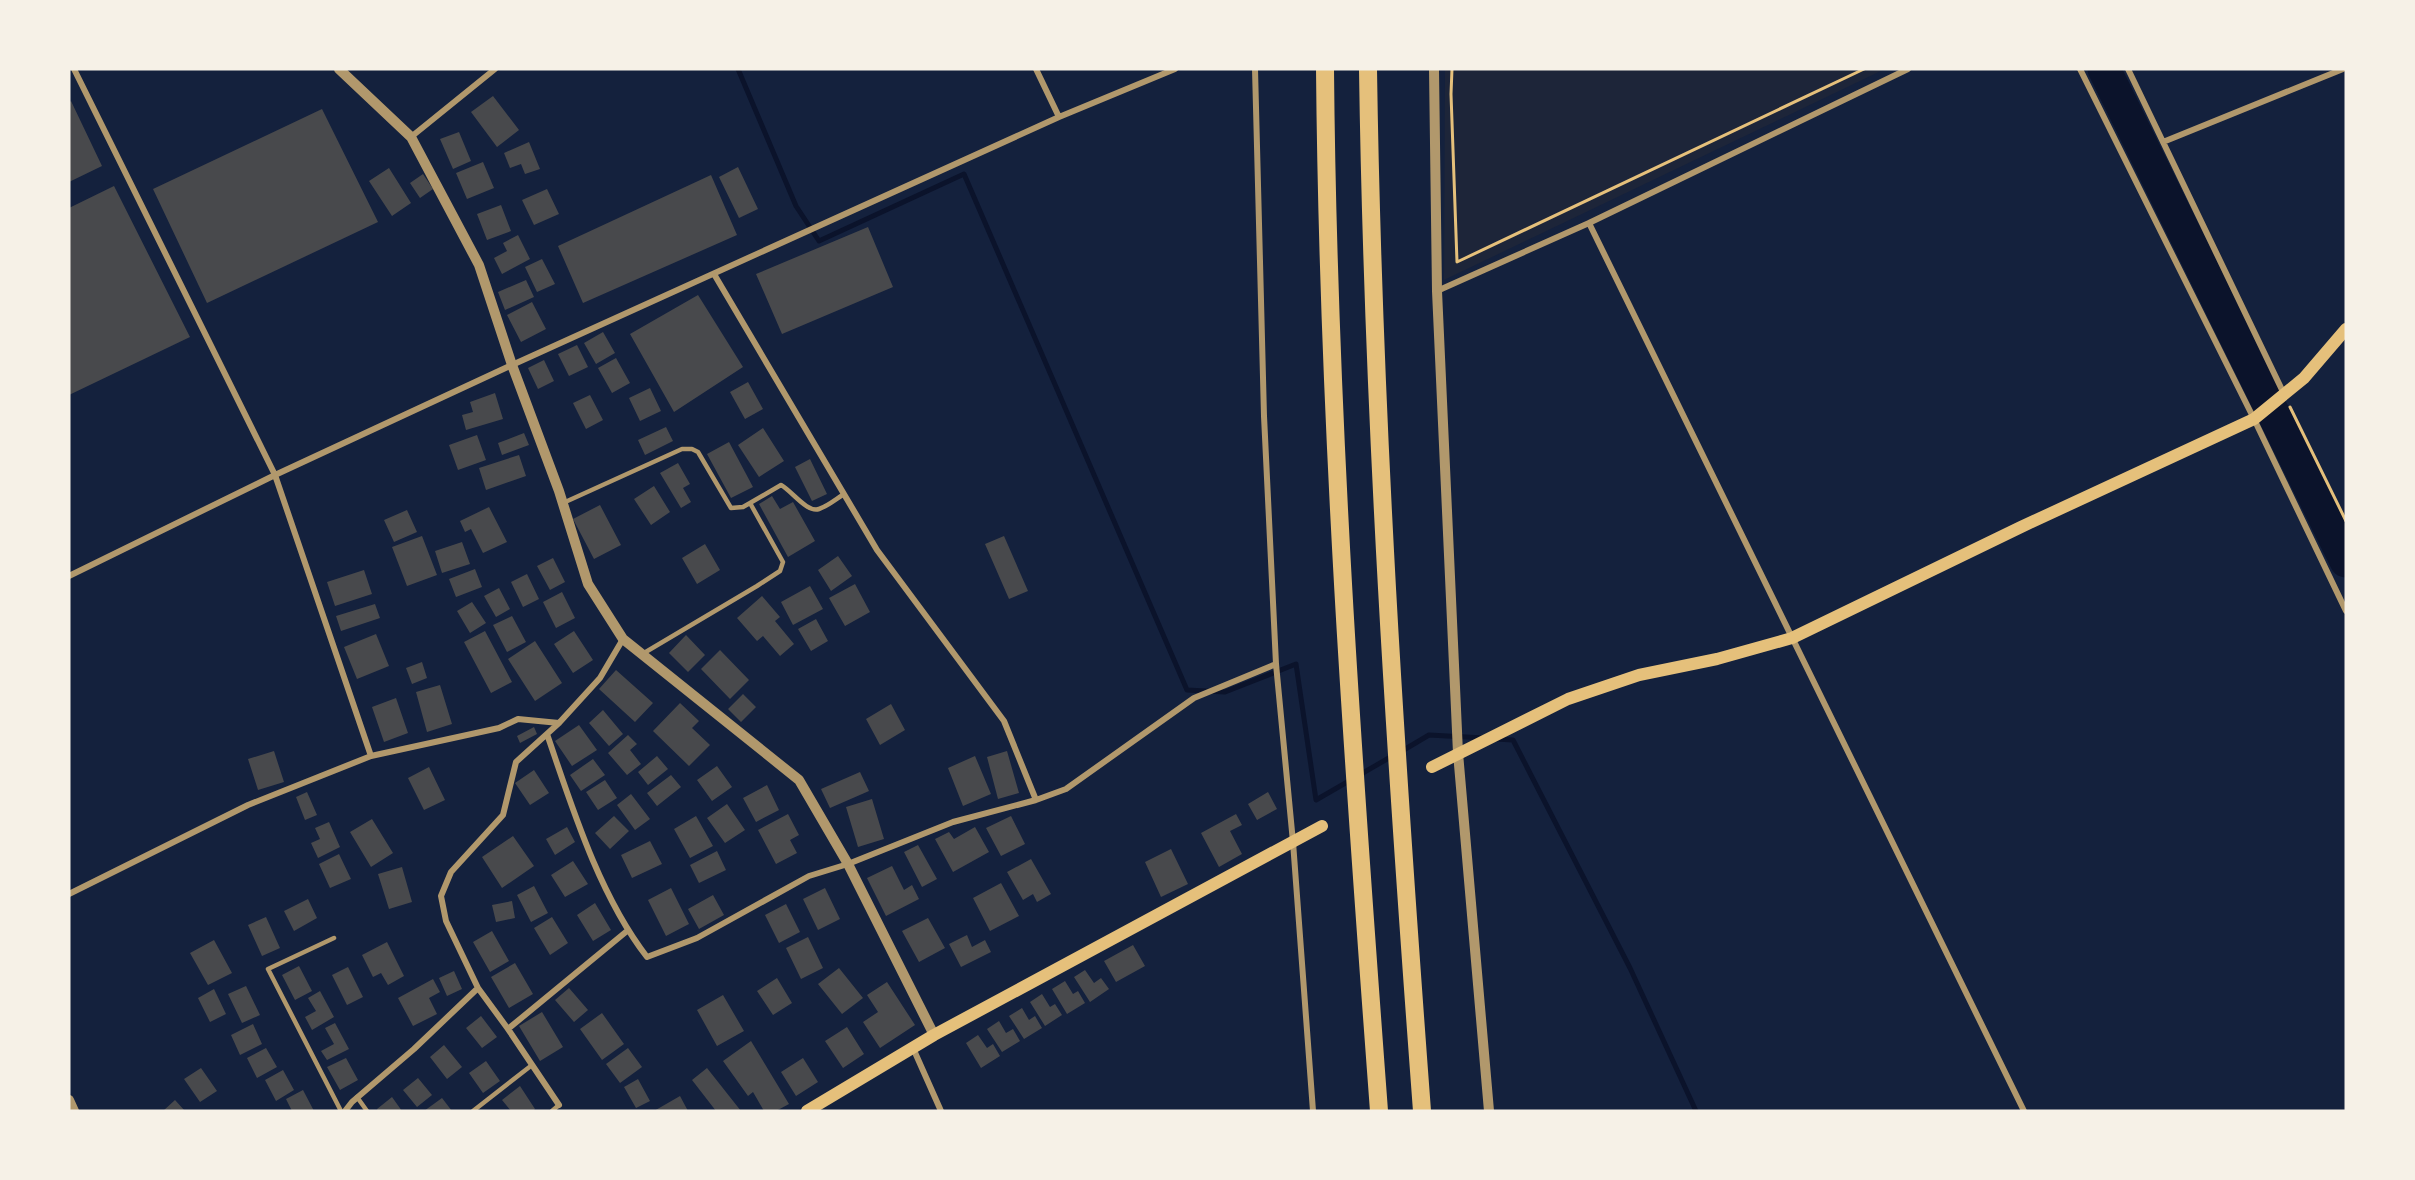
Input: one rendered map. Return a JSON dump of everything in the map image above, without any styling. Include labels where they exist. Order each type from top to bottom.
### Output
[{"type":"highway","points":[[1325,69],[1326,194],[1338,506],[1347,671],[1379,1111]]},
{"type":"highway","points":[[1368,69],[1373,321],[1380,484],[1393,713],[1422,1111]]},
{"type":"main road","points":[[1432,767],[1568,699],[1639,675],[1717,659],[1792,638],[2254,419],[2304,378],[2346,330]]},
{"type":"main road","points":[[807,1111],[934,1035],[1322,826]]},
{"type":"street","points":[[74,69],[275,475],[371,756]]},
{"type":"street","points":[[339,69],[411,137],[479,264],[588,584],[623,639],[799,780],[848,864],[934,1035]]},
{"type":"street","points":[[411,137],[495,69]]},
{"type":"street","points":[[1036,69],[1059,117]]},
{"type":"street","points":[[69,576],[275,475],[512,365],[1059,117],[1175,69]]},
{"type":"street","points":[[1255,69],[1264,416],[1276,664],[1293,842],[1313,1111]]},
{"type":"street","points":[[1434,69],[1437,291],[1458,753],[1489,1111]]},
{"type":"street","points":[[1437,291],[1589,223],[1908,69]]},
{"type":"street","points":[[2080,69],[2254,419],[2346,611]]},
{"type":"street","points":[[2128,69],[2284,394]]},
{"type":"street","points":[[2163,142],[2343,69]]},
{"type":"street","points":[[1589,223],[2024,1111]]},
{"type":"street","points":[[714,274],[877,550],[1004,721],[1036,800]]},
{"type":"street","points":[[559,1105],[508,1029],[477,988],[446,921],[441,896],[451,872],[503,815],[516,762],[559,723],[600,678],[623,639]]},
{"type":"street","points":[[547,734],[578,825],[627,932],[647,957],[697,938],[809,876],[848,864],[953,822],[1036,800],[1066,789],[1194,698],[1276,664]]},
{"type":"street","points":[[69,894],[248,805],[371,756],[499,728],[518,719],[559,723]]},
{"type":"street","points":[[508,1029],[627,932]]},
{"type":"street","points":[[345,1111],[357,1097],[414,1049],[477,988]]},
{"type":"street","points":[[913,1047],[941,1111]]},
{"type":"street","points":[[69,1100],[74,1111]]},
{"type":"lane","points":[[562,503],[682,449],[692,449],[698,452],[731,508],[743,507],[781,485],[790,490],[808,509],[818,510],[844,494]]},
{"type":"lane","points":[[642,654],[780,571],[783,562],[750,503]]},
{"type":"lane","points":[[334,938],[268,969],[341,1111]]},
{"type":"lane","points":[[473,1111],[532,1065]]},
{"type":"lane","points":[[357,1097],[367,1111]]},
{"type":"lane","points":[[552,1111],[559,1105]]},
{"type":"path","points":[[1452,69],[1450,94],[1456,262],[1864,69]]},
{"type":"path","points":[[2284,394],[2346,521]]},
{"type":"shaded area","points":[[1445,69],[1885,69],[1444,280]]},
{"type":"building","points":[[493,96],[519,130],[497,147],[471,112]]},
{"type":"building","points":[[71,101],[102,166],[69,182],[69,103]]},
{"type":"building","points":[[322,109],[378,222],[207,303],[153,189]]},
{"type":"building","points":[[459,132],[471,161],[453,169],[440,139]]},
{"type":"building","points":[[529,142],[540,169],[525,174],[521,164],[510,168],[504,153]]},
{"type":"building","points":[[483,162],[494,188],[467,199],[456,173]]},
{"type":"building","points":[[738,167],[758,209],[739,218],[719,177]]},
{"type":"building","points":[[389,168],[411,203],[392,216],[369,181]]},
{"type":"building","points":[[423,174],[433,189],[420,198],[410,183]]},
{"type":"building","points":[[711,175],[737,235],[583,303],[558,246]]},
{"type":"building","points":[[114,186],[190,337],[69,395],[69,208]]},
{"type":"building","points":[[547,189],[559,214],[534,225],[522,200]]},
{"type":"building","points":[[501,205],[511,231],[487,240],[477,214]]},
{"type":"building","points":[[868,227],[893,287],[782,334],[756,274]]},
{"type":"building","points":[[518,235],[530,259],[502,274],[494,258],[507,251],[503,243]]},
{"type":"building","points":[[542,259],[555,284],[537,292],[525,267]]},
{"type":"building","points":[[526,280],[534,297],[505,310],[498,292]]},
{"type":"building","points":[[698,295],[743,367],[674,412],[630,334]]},
{"type":"building","points":[[532,302],[546,329],[521,342],[507,315]]},
{"type":"building","points":[[603,332],[615,353],[596,364],[584,343]]},
{"type":"building","points":[[577,345],[588,367],[569,376],[558,354]]},
{"type":"building","points":[[616,358],[630,383],[612,393],[598,368]]},
{"type":"building","points":[[544,360],[554,381],[538,389],[528,368]]},
{"type":"building","points":[[748,382],[763,409],[745,419],[730,392]]},
{"type":"building","points":[[650,388],[661,411],[640,421],[629,398]]},
{"type":"building","points":[[495,393],[503,419],[466,430],[462,415],[473,412],[470,402]]},
{"type":"building","points":[[590,395],[603,420],[586,429],[573,403]]},
{"type":"building","points":[[666,427],[673,441],[645,455],[638,440]]},
{"type":"building","points":[[763,428],[784,461],[759,477],[738,445]]},
{"type":"building","points":[[524,433],[529,445],[502,455],[498,443]]},
{"type":"building","points":[[477,435],[486,460],[458,470],[449,445]]},
{"type":"building","points":[[729,442],[753,487],[731,498],[707,454]]},
{"type":"building","points":[[519,455],[526,476],[486,490],[479,468]]},
{"type":"building","points":[[810,459],[827,494],[812,501],[795,467]]},
{"type":"building","points":[[678,463],[690,484],[683,488],[691,502],[681,508],[660,473]]},
{"type":"building","points":[[654,486],[670,512],[651,525],[634,499]]},
{"type":"building","points":[[772,496],[780,509],[793,502],[815,541],[788,557],[759,504]]},
{"type":"building","points":[[600,505],[621,545],[594,559],[573,519]]},
{"type":"building","points":[[489,507],[507,542],[483,553],[471,529],[465,532],[460,521]]},
{"type":"building","points":[[407,510],[417,532],[394,542],[384,520]]},
{"type":"building","points":[[422,536],[437,575],[407,586],[392,547]]},
{"type":"building","points":[[1004,536],[1028,591],[1009,599],[985,544]]},
{"type":"building","points":[[462,542],[470,564],[442,573],[435,551]]},
{"type":"building","points":[[705,544],[720,570],[697,584],[682,558]]},
{"type":"building","points":[[838,556],[852,576],[831,591],[818,570]]},
{"type":"building","points":[[553,558],[565,582],[550,590],[537,566]]},
{"type":"building","points":[[475,569],[482,587],[456,597],[449,579]]},
{"type":"building","points":[[364,570],[372,594],[335,606],[327,582]]},
{"type":"building","points":[[527,574],[539,599],[523,607],[511,582]]},
{"type":"building","points":[[855,584],[870,612],[845,626],[829,598]]},
{"type":"building","points":[[810,586],[823,609],[793,625],[781,602]]},
{"type":"building","points":[[499,588],[510,609],[496,617],[484,596]]},
{"type":"building","points":[[562,592],[575,618],[556,628],[543,602]]},
{"type":"building","points":[[762,596],[780,617],[775,621],[794,644],[780,656],[763,636],[757,641],[737,618]]},
{"type":"building","points":[[472,602],[486,623],[470,633],[457,611]]},
{"type":"building","points":[[375,604],[380,618],[341,631],[336,616]]},
{"type":"building","points":[[512,616],[526,642],[507,652],[493,625]]},
{"type":"building","points":[[816,619],[828,641],[811,651],[798,629]]},
{"type":"building","points":[[485,631],[512,682],[491,693],[464,642]]},
{"type":"building","points":[[574,631],[593,660],[573,673],[554,644]]},
{"type":"building","points":[[376,634],[389,666],[357,679],[344,647]]},
{"type":"building","points":[[686,635],[705,655],[688,672],[669,653]]},
{"type":"building","points":[[535,641],[562,683],[535,701],[508,659]]},
{"type":"building","points":[[720,650],[749,680],[730,699],[701,669]]},
{"type":"building","points":[[422,662],[427,678],[412,684],[406,668]]},
{"type":"building","points":[[616,670],[653,703],[635,722],[599,689]]},
{"type":"building","points":[[440,685],[452,724],[427,732],[416,692]]},
{"type":"building","points":[[743,694],[756,707],[741,722],[728,709]]},
{"type":"building","points":[[396,698],[408,733],[384,742],[372,707]]},
{"type":"building","points":[[680,703],[699,721],[692,728],[710,745],[689,766],[653,731]]},
{"type":"building","points":[[891,704],[905,730],[880,745],[866,719]]},
{"type":"building","points":[[603,710],[623,734],[609,746],[589,723]]},
{"type":"building","points":[[579,725],[597,750],[572,766],[555,741]]},
{"type":"building","points":[[534,727],[537,734],[520,743],[517,736]]},
{"type":"building","points":[[628,735],[637,744],[630,750],[641,764],[627,775],[608,753]]},
{"type":"building","points":[[274,751],[284,782],[258,790],[248,759]]},
{"type":"building","points":[[1007,751],[1019,793],[998,799],[987,757]]},
{"type":"building","points":[[657,756],[668,769],[648,785],[638,772]]},
{"type":"building","points":[[975,756],[991,794],[963,806],[948,768]]},
{"type":"building","points":[[593,759],[605,775],[581,791],[570,775]]},
{"type":"building","points":[[717,766],[732,787],[712,801],[697,780]]},
{"type":"building","points":[[429,767],[445,800],[424,810],[408,778]]},
{"type":"building","points":[[534,770],[549,793],[530,805],[515,783]]},
{"type":"building","points":[[860,772],[869,791],[830,808],[821,789]]},
{"type":"building","points":[[671,775],[681,787],[657,806],[647,793]]},
{"type":"building","points":[[605,780],[617,798],[598,810],[586,792]]},
{"type":"building","points":[[767,785],[779,810],[756,822],[743,798]]},
{"type":"building","points":[[307,792],[317,815],[305,820],[296,797]]},
{"type":"building","points":[[1268,792],[1277,809],[1257,820],[1248,804]]},
{"type":"building","points":[[631,794],[650,819],[635,830],[617,805]]},
{"type":"building","points":[[872,799],[884,839],[858,847],[846,807]]},
{"type":"building","points":[[727,804],[745,830],[725,843],[707,818]]},
{"type":"building","points":[[788,814],[799,835],[790,840],[797,853],[776,864],[758,830]]},
{"type":"building","points":[[1236,814],[1242,825],[1230,831],[1242,854],[1219,867],[1201,833]]},
{"type":"building","points":[[614,816],[629,831],[610,849],[595,833]]},
{"type":"building","points":[[696,816],[713,846],[690,858],[674,829]]},
{"type":"building","points":[[1011,816],[1025,844],[1001,856],[986,828]]},
{"type":"building","points":[[372,819],[393,853],[371,867],[350,832]]},
{"type":"building","points":[[329,822],[340,847],[318,858],[311,843],[320,839],[315,828]]},
{"type":"building","points":[[567,827],[575,842],[555,855],[546,839]]},
{"type":"building","points":[[975,827],[989,852],[953,872],[935,839],[949,832],[954,839]]},
{"type":"building","points":[[513,836],[534,866],[502,888],[482,857]]},
{"type":"building","points":[[650,841],[662,864],[632,878],[621,855]]},
{"type":"building","points":[[918,845],[937,879],[922,887],[904,852]]},
{"type":"building","points":[[1171,849],[1188,884],[1161,897],[1145,862]]},
{"type":"building","points":[[717,851],[726,870],[699,883],[690,865]]},
{"type":"building","points":[[339,854],[351,879],[330,888],[319,864]]},
{"type":"building","points":[[1031,859],[1051,894],[1037,902],[1033,894],[1023,900],[1007,872]]},
{"type":"building","points":[[573,861],[588,884],[565,897],[551,875]]},
{"type":"building","points":[[892,866],[904,890],[912,885],[919,899],[886,916],[867,878]]},
{"type":"building","points":[[402,867],[412,902],[389,909],[378,874]]},
{"type":"building","points":[[1001,883],[1019,916],[990,931],[973,898]]},
{"type":"building","points":[[534,886],[548,913],[531,922],[517,895]]},
{"type":"building","points":[[671,888],[689,924],[666,936],[648,900]]},
{"type":"building","points":[[825,888],[840,919],[818,930],[803,899]]},
{"type":"building","points":[[713,895],[724,915],[699,929],[688,909]]},
{"type":"building","points":[[308,899],[317,918],[294,931],[284,911]]},
{"type":"building","points":[[512,901],[515,918],[496,922],[492,905]]},
{"type":"building","points":[[595,903],[611,930],[593,941],[577,915]]},
{"type":"building","points":[[786,904],[800,932],[779,943],[765,915]]},
{"type":"building","points":[[266,917],[280,948],[262,956],[248,925]]},
{"type":"building","points":[[552,917],[568,943],[550,955],[534,928]]},
{"type":"building","points":[[928,918],[945,948],[919,962],[902,931]]},
{"type":"building","points":[[492,931],[509,961],[490,972],[473,942]]},
{"type":"building","points":[[967,935],[972,947],[985,940],[991,952],[961,967],[949,944]]},
{"type":"building","points":[[808,937],[823,968],[801,979],[786,948]]},
{"type":"building","points":[[214,940],[232,973],[208,985],[190,953]]},
{"type":"building","points":[[387,942],[404,976],[388,985],[381,973],[373,977],[362,955]]},
{"type":"building","points":[[1133,945],[1145,966],[1116,982],[1104,961]]},
{"type":"building","points":[[515,963],[533,994],[509,1008],[491,977]]},
{"type":"building","points":[[299,966],[312,991],[295,1000],[282,975]]},
{"type":"building","points":[[348,967],[363,997],[347,1005],[332,975]]},
{"type":"building","points":[[839,968],[863,998],[842,1014],[818,984]]},
{"type":"building","points":[[1085,970],[1094,983],[1101,978],[1109,989],[1090,1002],[1074,977]]},
{"type":"building","points":[[454,971],[462,989],[447,996],[439,978]]},
{"type":"building","points":[[777,978],[792,1003],[773,1015],[757,991]]},
{"type":"building","points":[[433,979],[440,992],[429,998],[437,1014],[413,1026],[398,998]]},
{"type":"building","points":[[1065,981],[1073,994],[1078,991],[1085,1003],[1067,1014],[1052,989]]},
{"type":"building","points":[[887,982],[915,1025],[880,1048],[863,1022],[878,1012],[867,995]]},
{"type":"building","points":[[246,986],[260,1015],[242,1023],[228,994]]},
{"type":"building","points":[[569,988],[588,1010],[574,1022],[555,1000]]},
{"type":"building","points":[[214,989],[226,1014],[210,1022],[198,998]]},
{"type":"building","points":[[320,991],[334,1017],[312,1030],[305,1017],[316,1011],[308,998]]},
{"type":"building","points":[[1042,994],[1050,1007],[1055,1004],[1062,1015],[1045,1026],[1030,1002]]},
{"type":"building","points":[[723,995],[744,1031],[717,1046],[697,1010]]},
{"type":"building","points":[[1022,1008],[1029,1020],[1035,1016],[1042,1028],[1024,1039],[1009,1016]]},
{"type":"building","points":[[542,1012],[563,1047],[540,1061],[519,1026]]},
{"type":"building","points":[[602,1013],[624,1044],[602,1060],[580,1029]]},
{"type":"building","points":[[481,1016],[497,1037],[482,1048],[466,1028]]},
{"type":"building","points":[[999,1021],[1006,1033],[1013,1029],[1020,1041],[1002,1052],[987,1029]]},
{"type":"building","points":[[335,1023],[349,1049],[327,1060],[321,1051],[334,1044],[325,1028]]},
{"type":"building","points":[[253,1024],[262,1044],[240,1055],[231,1035]]},
{"type":"building","points":[[847,1027],[864,1054],[843,1068],[825,1041]]},
{"type":"building","points":[[978,1035],[987,1048],[993,1044],[1000,1056],[981,1068],[966,1043]]},
{"type":"building","points":[[751,1041],[789,1104],[776,1111],[764,1111],[753,1092],[748,1096],[723,1061]]},
{"type":"building","points":[[444,1045],[462,1067],[447,1079],[430,1057]]},
{"type":"building","points":[[266,1048],[277,1067],[257,1078],[247,1058]]},
{"type":"building","points":[[628,1048],[642,1067],[620,1083],[606,1064]]},
{"type":"building","points":[[346,1058],[358,1080],[340,1090],[327,1067]]},
{"type":"building","points":[[803,1058],[818,1082],[796,1096],[781,1072]]},
{"type":"building","points":[[486,1061],[500,1081],[483,1093],[469,1073]]},
{"type":"building","points":[[201,1068],[217,1091],[200,1102],[184,1079]]},
{"type":"building","points":[[707,1068],[741,1111],[716,1111],[692,1080]]},
{"type":"building","points":[[283,1070],[294,1090],[276,1101],[265,1080]]},
{"type":"building","points":[[418,1078],[432,1095],[417,1107],[403,1090]]},
{"type":"building","points":[[638,1079],[650,1101],[636,1108],[624,1087]]},
{"type":"building","points":[[520,1086],[535,1109],[533,1111],[511,1111],[502,1100]]},
{"type":"building","points":[[303,1090],[314,1111],[292,1111],[286,1099]]},
{"type":"building","points":[[680,1096],[688,1111],[654,1111]]},
{"type":"building","points":[[392,1097],[402,1111],[378,1111],[377,1109]]},
{"type":"building","points":[[442,1098],[452,1111],[424,1111]]},
{"type":"building","points":[[175,1100],[185,1111],[163,1111]]},
{"type":"waterway","points":[[738,69],[796,206],[819,241],[964,174],[1187,690],[1225,692],[1296,664],[1316,800],[1394,755]]},
{"type":"waterway","points":[[2104,69],[2346,561]]},
{"type":"waterway","points":[[1402,751],[1429,735],[1484,738]]},
{"type":"waterway","points":[[1496,739],[1513,740],[1630,968],[1696,1111]]}]
